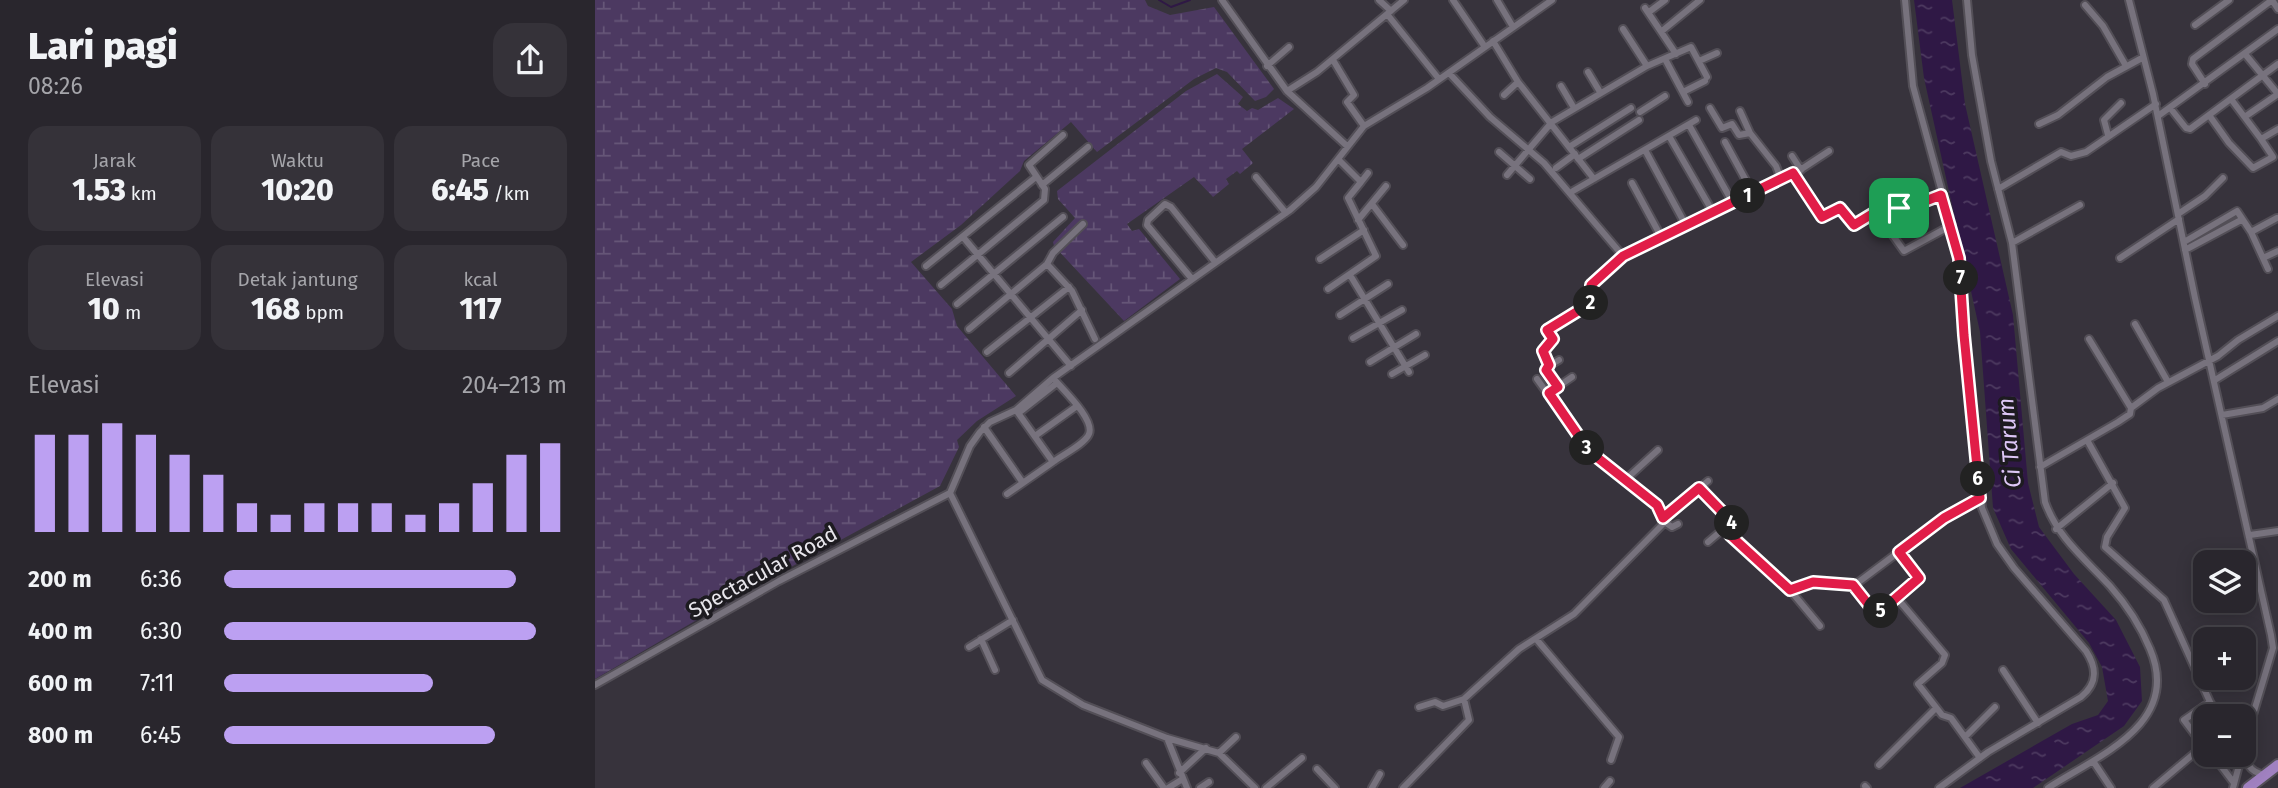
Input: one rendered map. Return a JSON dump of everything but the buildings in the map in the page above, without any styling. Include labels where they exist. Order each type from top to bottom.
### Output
[{"type":"main road","points":[[2248,788],[2278,765]]},
{"type":"street","points":[[1222,0],[1287,91],[1347,146]]},
{"type":"street","points":[[1379,0],[1439,79]]},
{"type":"street","points":[[1287,91],[1333,60],[1404,0]]},
{"type":"street","points":[[1453,0],[1485,47]]},
{"type":"street","points":[[1497,0],[1513,27]]},
{"type":"street","points":[[1255,788],[1219,753],[1113,718],[1050,687],[1042,680],[950,493],[970,446],[984,427],[1018,411],[1071,366],[1286,213],[1316,187],[1364,125],[1449,73],[1552,0]]},
{"type":"street","points":[[1665,0],[1647,10],[1676,54]]},
{"type":"street","points":[[1662,31],[1700,0]]},
{"type":"street","points":[[1905,0],[1913,86],[1959,258],[1980,498],[1997,544],[2093,662],[2095,670],[2091,689],[1980,758],[1939,788]]},
{"type":"street","points":[[1967,0],[1972,55],[1998,189],[2013,243],[2045,502],[2056,528],[2111,588],[2138,624],[2155,660],[2159,678],[2158,699],[2137,726],[2092,761],[2048,788]]},
{"type":"street","points":[[2129,0],[2156,104],[2185,250],[2273,648],[2256,706]]},
{"type":"street","points":[[2195,25],[2229,0]]},
{"type":"street","points":[[2205,84],[2192,64],[2193,59],[2272,0],[2278,9]]},
{"type":"street","points":[[2085,5],[2103,26],[2126,66]]},
{"type":"street","points":[[1623,29],[1647,66]]},
{"type":"street","points":[[2158,116],[2278,29]]},
{"type":"street","points":[[1493,41],[1518,82],[1594,179]]},
{"type":"street","points":[[1267,66],[1289,47]]},
{"type":"street","points":[[1507,175],[1552,122],[1574,107],[1647,66],[1694,49],[1706,79],[1683,92]]},
{"type":"street","points":[[1699,61],[1717,53]]},
{"type":"street","points":[[2245,54],[2278,94],[2246,116]]},
{"type":"street","points":[[2039,124],[2058,115],[2098,82],[2142,58]]},
{"type":"street","points":[[1665,59],[1688,102]]},
{"type":"street","points":[[1333,60],[1355,95],[1346,102],[1364,125]]},
{"type":"street","points":[[2171,109],[2187,129],[2278,64]]},
{"type":"street","points":[[1312,65],[1317,72]]},
{"type":"street","points":[[1588,72],[1600,92]]},
{"type":"street","points":[[1449,73],[1490,117],[1529,149],[1623,256]]},
{"type":"street","points":[[1504,95],[1518,82]]},
{"type":"street","points":[[1561,86],[1574,107]]},
{"type":"street","points":[[1640,112],[1665,96]]},
{"type":"street","points":[[2209,115],[2253,168],[2273,157],[2246,116],[2231,99]]},
{"type":"street","points":[[2108,135],[2104,120],[2121,103]]},
{"type":"street","points":[[1998,189],[2061,152],[2071,156],[2084,152],[2156,104]]},
{"type":"street","points":[[1569,147],[1631,108]]},
{"type":"street","points":[[1710,108],[1722,127],[1744,119]]},
{"type":"street","points":[[1740,111],[1751,133],[1776,166],[1781,179]]},
{"type":"street","points":[[1556,168],[1639,120]]},
{"type":"street","points":[[1573,191],[1696,120]]},
{"type":"street","points":[[1733,124],[1739,135],[1751,133]]},
{"type":"street","points":[[1689,125],[1729,197]]},
{"type":"street","points":[[2261,139],[2278,129]]},
{"type":"street","points":[[941,285],[1044,200],[1046,192],[1030,163],[1063,135]]},
{"type":"street","points":[[1669,136],[1710,207]]},
{"type":"street","points":[[1725,142],[1749,186]]},
{"type":"street","points":[[1042,185],[1088,148]]},
{"type":"street","points":[[1645,150],[1683,220]]},
{"type":"street","points":[[1549,365],[1543,351],[1553,340],[1547,328],[1591,303],[1591,285],[1623,256],[1801,170],[1829,151]]},
{"type":"street","points":[[1499,152],[1530,179]]},
{"type":"street","points":[[1792,156],[1801,170]]},
{"type":"street","points":[[1339,160],[1361,181]]},
{"type":"street","points":[[1328,289],[1376,256],[1347,197],[1368,173]]},
{"type":"street","points":[[1793,173],[1823,218],[1840,208],[1852,223],[1857,225],[1895,202],[1905,209],[1941,195]]},
{"type":"street","points":[[926,266],[1036,177]]},
{"type":"street","points":[[1256,177],[1286,213]]},
{"type":"street","points":[[2120,258],[2205,196],[2223,178]]},
{"type":"street","points":[[1632,183],[1658,231]]},
{"type":"street","points":[[1358,220],[1386,186]]},
{"type":"street","points":[[1875,196],[1879,211],[1904,251],[1952,225]]},
{"type":"street","points":[[1192,279],[1147,225],[1148,220],[1165,204],[1169,204],[1215,262]]},
{"type":"street","points":[[1372,204],[1403,245]]},
{"type":"street","points":[[2013,243],[2080,205]]},
{"type":"street","points":[[2184,242],[2237,211],[2251,232],[2268,269]]},
{"type":"street","points":[[957,304],[1063,217]]},
{"type":"street","points":[[2251,232],[2277,218]]},
{"type":"street","points":[[2185,250],[2241,220]]},
{"type":"street","points":[[969,329],[1047,264],[1053,253],[1083,224]]},
{"type":"street","points":[[1320,259],[1364,229]]},
{"type":"street","points":[[963,236],[1071,366]]},
{"type":"street","points":[[2263,258],[2278,251]]},
{"type":"street","points":[[1047,264],[1069,287],[1095,339]]},
{"type":"street","points":[[1350,275],[1407,369]]},
{"type":"street","points":[[1340,315],[1388,284]]},
{"type":"street","points":[[987,352],[1069,287]]},
{"type":"street","points":[[1009,373],[1082,310]]},
{"type":"street","points":[[1353,338],[1402,310]]},
{"type":"street","points":[[2040,467],[2127,417],[2131,408],[2168,382],[2210,360],[2278,316]]},
{"type":"street","points":[[2136,324],[2168,382]]},
{"type":"street","points":[[1370,362],[1416,334]]},
{"type":"street","points":[[2089,340],[2131,408]]},
{"type":"street","points":[[2215,380],[2278,341]]},
{"type":"street","points":[[1392,374],[1407,369],[1425,355]]},
{"type":"street","points":[[1558,387],[1546,370],[1549,365],[1559,360]]},
{"type":"street","points":[[1549,393],[1572,377]]},
{"type":"street","points":[[1537,379],[1589,451],[1660,508],[1663,520],[1672,527],[1678,524]]},
{"type":"street","points":[[1007,494],[1089,434],[1088,419],[1055,380]]},
{"type":"street","points":[[2223,415],[2263,408],[2278,400]]},
{"type":"street","points":[[1035,436],[1077,406]]},
{"type":"street","points":[[1018,411],[1053,462]]},
{"type":"street","points":[[984,427],[1023,483]]},
{"type":"street","points":[[2087,440],[2113,482],[2125,508],[2107,537],[2105,547],[2164,600],[2210,702],[2207,704]]},
{"type":"street","points":[[1624,481],[1658,450]]},
{"type":"street","points":[[1419,707],[1434,702],[1443,706],[1464,699],[1519,649],[1537,640],[1594,596],[1648,542],[1663,520],[1708,481]]},
{"type":"street","points":[[2056,528],[2113,482]]},
{"type":"street","points":[[1699,488],[1732,522],[1728,533]]},
{"type":"street","name":"Spectacular Road","points":[[595,685],[791,575],[950,493]]},
{"type":"street","points":[[1790,590],[1813,582],[1853,585],[1872,575],[1944,518],[1980,498]]},
{"type":"street","points":[[1708,542],[1721,531],[1728,533],[1790,590],[1820,626]]},
{"type":"street","points":[[2250,535],[2278,531]]},
{"type":"street","points":[[1853,585],[1876,612],[1897,598],[1919,578],[1899,552]]},
{"type":"street","points":[[1897,598],[1945,655],[1942,663],[1918,683],[1935,708],[1951,718],[1966,736],[1980,758]]},
{"type":"street","points":[[969,647],[1013,620]]},
{"type":"street","points":[[981,639],[995,670]]},
{"type":"street","points":[[1537,640],[1620,738],[1611,760]]},
{"type":"street","points":[[2003,670],[2038,723]]},
{"type":"street","points":[[1403,788],[1412,782],[1469,720],[1464,699]]},
{"type":"street","points":[[1966,736],[1995,707]]},
{"type":"street","points":[[1879,765],[1935,708]]},
{"type":"street","points":[[2193,714],[2184,720],[2193,732]]},
{"type":"street","points":[[1219,753],[1236,737]]},
{"type":"street","points":[[1167,738],[1187,788]]},
{"type":"street","points":[[1146,763],[1166,788],[1206,748]]},
{"type":"street","points":[[2153,788],[2193,756]]},
{"type":"street","points":[[1266,788],[1301,758]]},
{"type":"street","points":[[2092,761],[2111,788]]},
{"type":"street","points":[[2221,767],[2233,785]]},
{"type":"street","points":[[2233,785],[2238,767]]},
{"type":"street","points":[[2250,767],[2252,771],[2265,775]]},
{"type":"street","points":[[1317,769],[1335,788]]},
{"type":"street","points":[[1372,788],[1380,774]]},
{"type":"street","points":[[1604,788],[1611,781]]},
{"type":"street","points":[[1200,788],[1209,782]]},
{"type":"street","points":[[1412,782],[1419,788]]},
{"type":"green space","points":[[595,0],[1145,0],[1148,6],[1170,15],[1214,7],[1274,89],[1266,97],[1255,101],[1227,72],[1216,68],[1194,79],[1097,152],[1071,122],[1024,161],[1020,171],[961,225],[911,262],[952,309],[957,326],[1016,396],[977,421],[957,440],[959,447],[940,486],[745,592],[595,679]]},
{"type":"green space","points":[[1217,74],[1243,97],[1238,104],[1247,111],[1252,108],[1258,110],[1278,98],[1294,109],[1242,149],[1253,163],[1240,174],[1237,171],[1226,179],[1229,184],[1213,197],[1194,177],[1127,224],[1132,231],[1139,229],[1180,279],[1124,321],[1054,246],[1053,242],[1075,218],[1058,199],[1057,191],[1186,91]]},
{"type":"water","name":"Ci Tarum","points":[[1914,0],[1952,0],[1965,104],[2013,315],[2028,483],[2039,527],[2074,574],[2116,620],[2140,667],[2142,701],[2124,726],[2033,788],[1960,788],[2072,724],[2098,715],[2108,701],[2102,667],[2089,643],[2011,549],[1993,508],[1980,332],[1924,78]]},
{"type":"waterway","points":[[1159,0],[1171,7],[1190,0]]},
{"type":"route","points":[[1793,173],[1823,218],[1840,208],[1854,225],[1857,225],[1890,203],[1896,202],[1899,208],[1905,209],[1941,195],[1952,225],[1959,258],[1980,498],[1944,518],[1899,552],[1919,578],[1881,611],[1876,612],[1853,585],[1841,587],[1813,582],[1790,590],[1755,561],[1728,533],[1732,522],[1699,488],[1663,518],[1657,505],[1610,471],[1589,451],[1549,393],[1558,387],[1546,370],[1549,365],[1543,351],[1553,340],[1547,328],[1591,303],[1591,285],[1623,256],[1793,173]]}]
